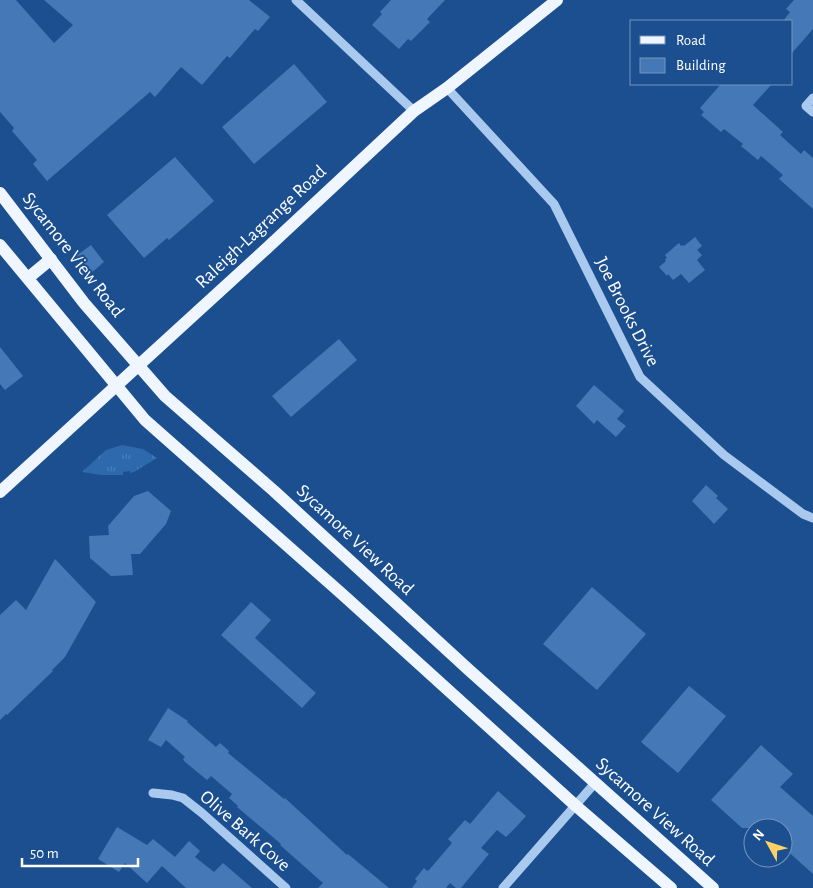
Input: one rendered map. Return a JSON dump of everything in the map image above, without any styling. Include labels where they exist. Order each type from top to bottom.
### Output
[{"type":"main road","name":"Raleigh-Lagrange Road","points":[[0,492],[414,111],[447,88],[557,0]]},
{"type":"main road","name":"Sycamore View Road","points":[[0,193],[84,303],[165,396],[274,491],[713,888]]},
{"type":"main road","points":[[0,245],[145,420],[576,806],[671,888]]},
{"type":"main road","points":[[28,278],[51,260]]},
{"type":"street","points":[[296,0],[414,111]]},
{"type":"street","name":"Joe Brooks Drive","points":[[447,88],[554,204],[640,377],[724,455],[803,514],[813,518]]},
{"type":"street","points":[[813,98],[806,106],[813,112]]},
{"type":"street","points":[[503,888],[595,783]]},
{"type":"street","name":"Olive Bark Cove","points":[[153,793],[183,798],[286,888]]},
{"type":"green space","points":[[122,445],[143,449],[157,458],[134,472],[123,472],[123,475],[101,475],[82,472],[106,450]]},
{"type":"building","points":[[0,0],[16,0],[54,43],[73,25],[44,0],[249,0],[270,17],[258,31],[255,29],[230,58],[227,56],[202,85],[181,67],[155,97],[150,92],[47,181],[33,164],[37,160],[12,131],[14,128],[0,112]]},
{"type":"building","points":[[391,0],[445,0],[427,19],[430,22],[411,41],[408,39],[399,49],[372,25]]},
{"type":"building","points":[[794,0],[813,0],[813,29],[793,52],[793,20],[784,20],[790,12],[786,9]]},
{"type":"building","points":[[294,64],[327,102],[254,164],[222,127]]},
{"type":"building","points":[[720,85],[771,85],[753,105],[783,132],[780,135],[801,154],[804,150],[813,158],[813,209],[779,179],[783,175],[761,156],[758,160],[741,146],[743,144],[724,129],[721,132],[701,115],[704,112],[700,108]]},
{"type":"building","points":[[175,157],[214,201],[169,240],[167,238],[144,258],[107,215]]},
{"type":"building","points":[[695,237],[702,246],[697,250],[702,255],[697,260],[705,270],[689,283],[681,274],[673,280],[659,267],[666,261],[665,255],[679,243],[681,246],[684,246]]},
{"type":"building","points":[[91,245],[104,262],[90,274],[76,256]]},
{"type":"building","points":[[339,339],[357,360],[291,417],[272,396]]},
{"type":"building","points":[[0,347],[23,376],[5,390],[0,384]]},
{"type":"building","points":[[594,385],[624,411],[617,419],[626,426],[616,437],[597,420],[594,424],[576,406]]},
{"type":"building","points":[[706,485],[728,509],[714,524],[692,501]]},
{"type":"building","points":[[148,491],[171,511],[166,524],[140,554],[131,554],[133,575],[111,576],[90,558],[89,536],[109,535],[108,526],[134,496]]},
{"type":"building","points":[[55,559],[96,602],[65,657],[53,671],[0,720],[0,615],[16,600],[26,610]]},
{"type":"building","points":[[592,587],[646,634],[597,690],[543,644]]},
{"type":"building","points":[[251,602],[271,620],[255,638],[316,693],[302,708],[221,635]]},
{"type":"building","points":[[689,686],[726,716],[678,773],[641,742]]},
{"type":"building","points":[[168,708],[188,721],[216,747],[220,743],[229,751],[228,753],[285,798],[347,855],[389,888],[318,888],[323,883],[237,807],[229,798],[232,794],[211,776],[207,780],[185,762],[183,759],[185,757],[166,740],[161,747],[148,740]]},
{"type":"building","points":[[761,745],[793,774],[780,787],[813,816],[813,874],[793,856],[793,818],[743,818],[742,828],[711,800]]},
{"type":"building","points":[[498,791],[526,816],[506,837],[497,830],[481,848],[489,854],[461,888],[456,888],[450,883],[446,888],[412,888],[417,881],[415,879],[424,868],[427,871],[429,870],[452,843],[448,839],[465,820],[470,824]]},
{"type":"building","points":[[117,827],[147,845],[153,839],[175,857],[189,841],[200,851],[195,857],[214,872],[223,863],[252,888],[186,888],[162,866],[147,883],[125,863],[119,872],[98,859]]}]
